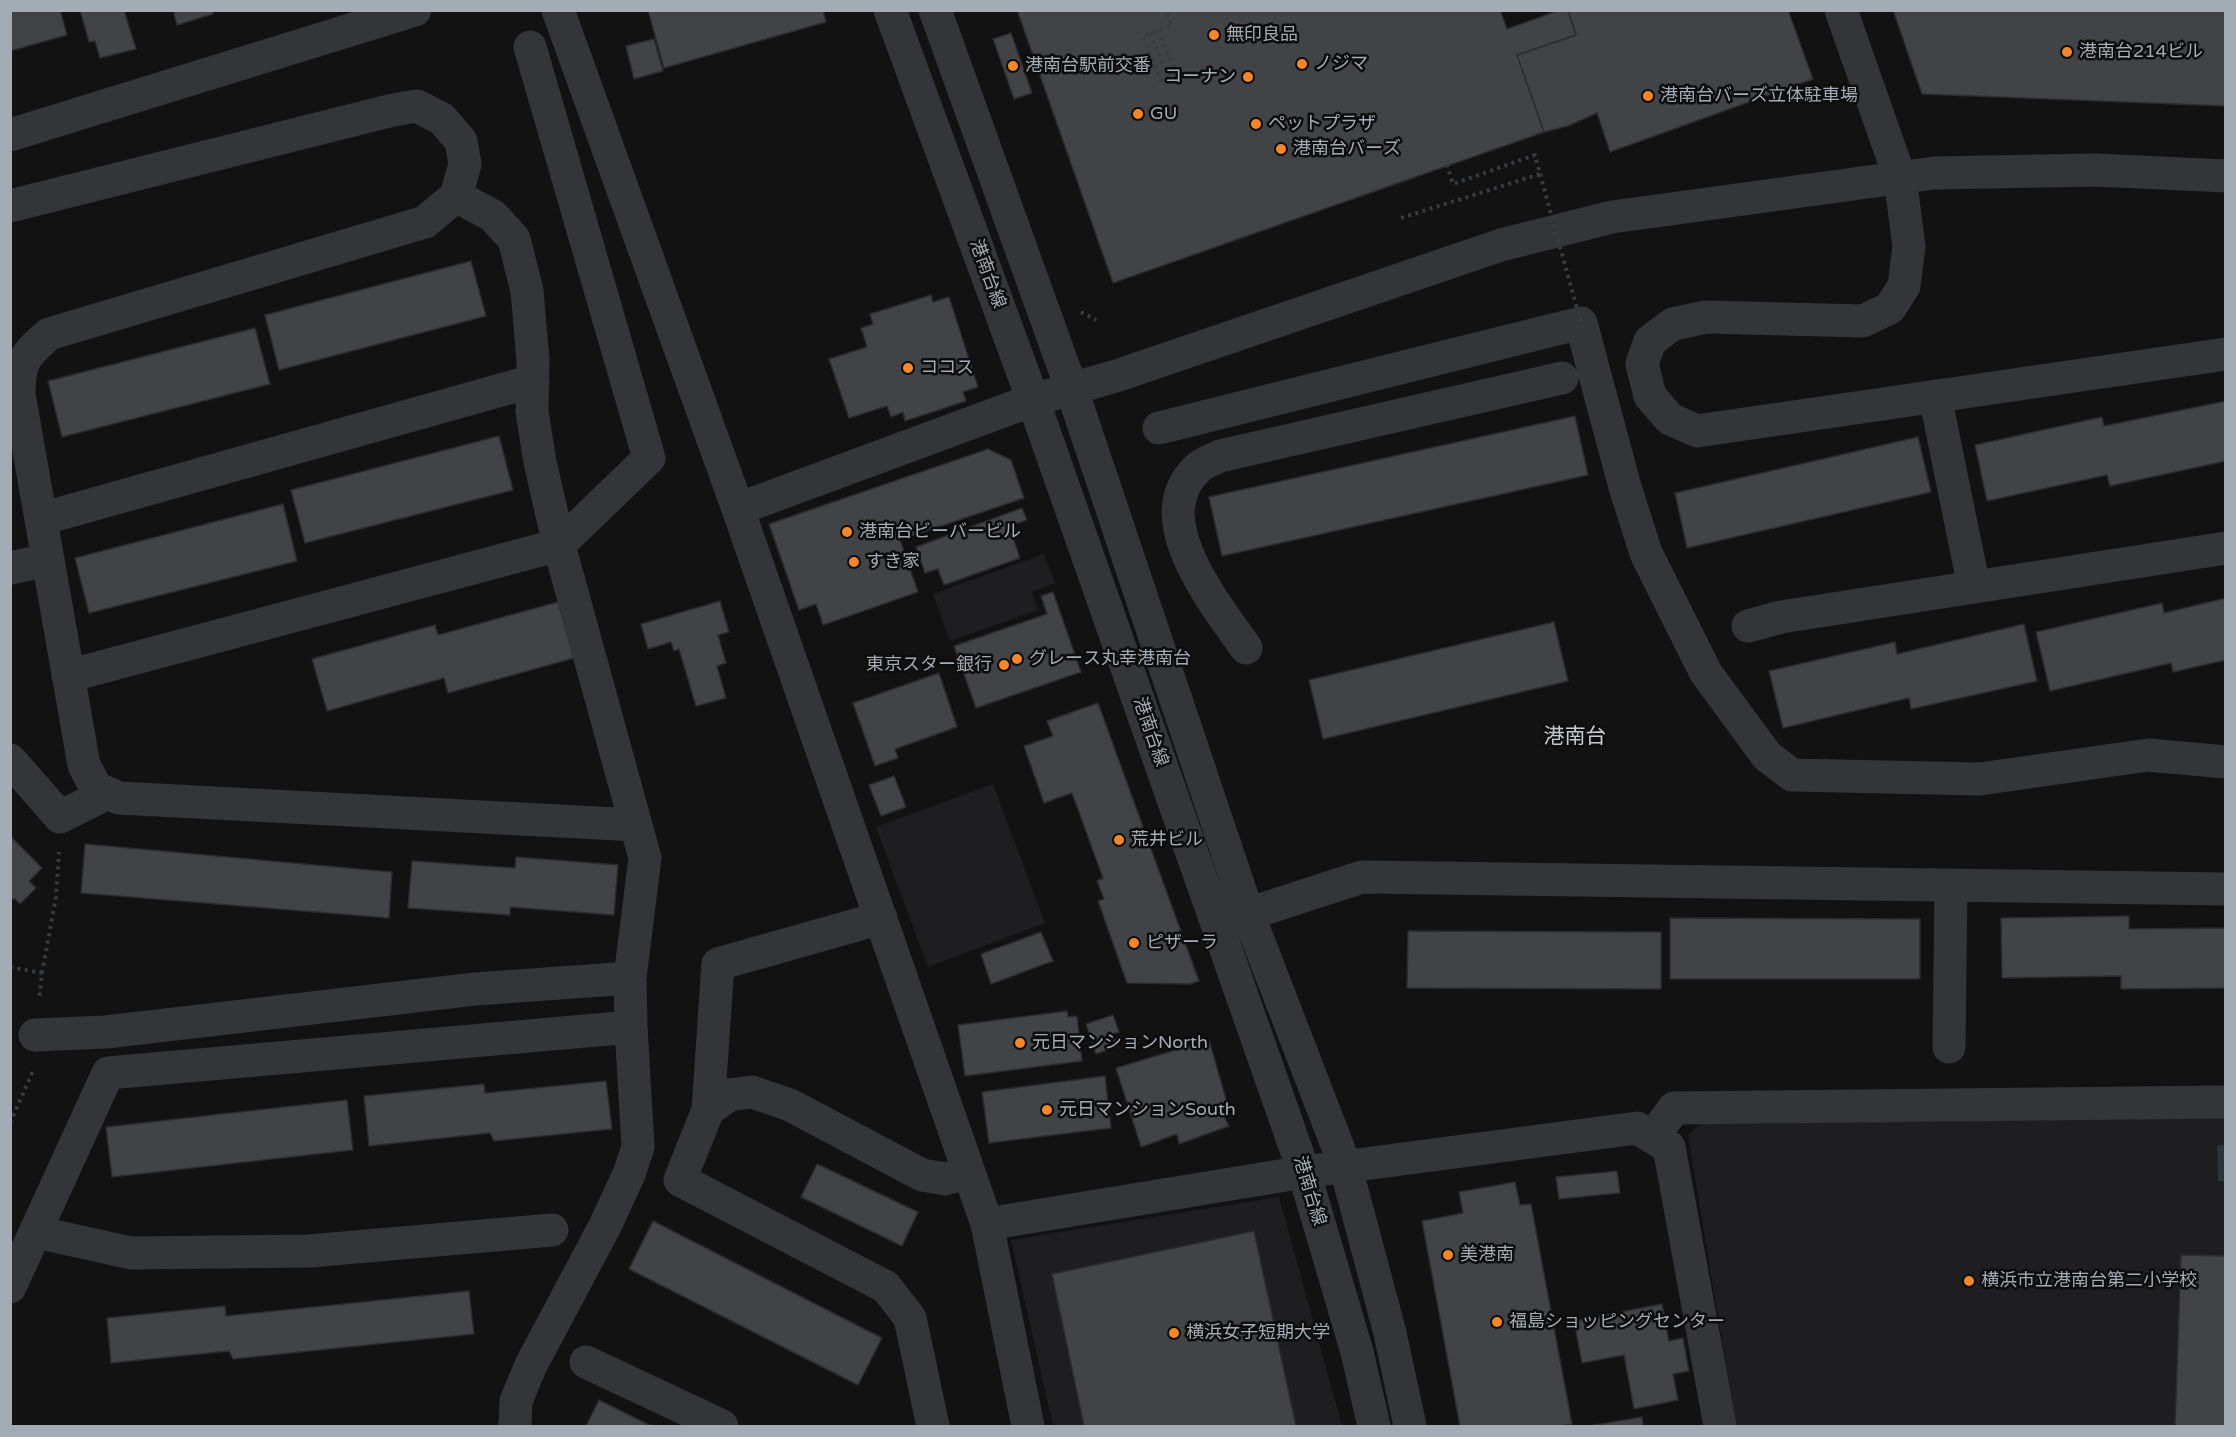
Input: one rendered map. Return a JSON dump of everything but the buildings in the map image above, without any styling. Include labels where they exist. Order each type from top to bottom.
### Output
[{"type":"street","points":[[10,135],[415,10]]},
{"type":"street","points":[[558,10],[738,508],[987,1224],[1028,1426]]},
{"type":"street","name":"港南台線","points":[[890,10],[1033,400],[1305,1172],[1357,1352],[1374,1426]]},
{"type":"street","name":"港南台線","points":[[935,10],[1072,390],[1248,914],[1346,1168],[1390,1333],[1410,1426]]},
{"type":"street","points":[[1841,10],[1900,178],[1910,246],[1904,286],[1890,308],[1863,321],[1706,317],[1673,324],[1650,341],[1642,364],[1650,396],[1670,419],[1697,431],[2226,354]]},
{"type":"street","points":[[68,676],[559,545],[649,458],[530,47]]},
{"type":"street","points":[[10,206],[393,110],[417,106],[442,119],[461,141],[465,164],[456,196],[425,222],[50,334],[30,351],[19,371],[19,394],[84,765],[96,788],[119,798],[636,825]]},
{"type":"street","points":[[738,508],[1033,400],[1072,390],[1512,242],[1612,217],[1934,173],[2096,170],[2226,176]]},
{"type":"street","points":[[456,196],[493,216],[514,239],[527,291],[533,360],[532,412],[540,462],[559,545],[645,858],[630,978],[638,1147],[629,1174],[605,1226],[531,1365],[516,1401],[515,1426]]},
{"type":"street","points":[[1158,428],[1581,323],[1625,486],[1646,553],[1706,673],[1767,756],[1792,775],[1980,779],[2148,755],[2226,762]]},
{"type":"street","points":[[1246,648],[1200,581],[1182,543],[1178,508],[1187,480],[1201,465],[1220,456],[1562,378]]},
{"type":"street","points":[[41,519],[532,381]]},
{"type":"street","points":[[1935,396],[1974,587]]},
{"type":"street","points":[[1748,626],[1780,617],[2226,548]]},
{"type":"street","points":[[10,568],[48,560]]},
{"type":"street","points":[[10,760],[60,817],[108,793]]},
{"type":"street","points":[[1248,914],[1362,877],[2226,889]]},
{"type":"street","points":[[1949,1047],[1951,885]]},
{"type":"street","points":[[881,918],[718,964],[708,1110],[680,1180],[886,1287],[910,1318],[933,1426]]},
{"type":"street","points":[[36,1048],[106,1032],[475,989],[630,978]]},
{"type":"street","points":[[10,1287],[108,1073],[631,1027]]},
{"type":"street","points":[[708,1110],[729,1095],[752,1092],[790,1105],[922,1175],[945,1179],[969,1172]]},
{"type":"street","points":[[1653,1137],[1674,1108],[2226,1101]]},
{"type":"street","points":[[987,1224],[1305,1172],[1636,1128],[1669,1147],[1720,1426]]},
{"type":"street","points":[[36,1232],[131,1253],[309,1251],[552,1230]]},
{"type":"street","points":[[586,1362],[722,1426]]},
{"type":"path","points":[[1158,30],[1178,76],[1162,82],[1143,36],[1150,33],[1158,30],[1172,25],[1166,10]]},
{"type":"path","points":[[1150,33],[1169,80]]},
{"type":"path","points":[[1448,166],[1454,184],[1535,155],[1581,323]]},
{"type":"path","points":[[1401,218],[1540,174]]},
{"type":"path","points":[[42,973],[56,897],[60,817]]},
{"type":"path","points":[[10,1123],[36,1048]]},
{"type":"shaded area","points":[[1044,554],[1055,583],[1032,592],[1038,610],[950,641],[933,594]]},
{"type":"shaded area","points":[[993,784],[1045,923],[928,967],[876,827]]},
{"type":"shaded area","name":"横浜市立港南台第二小学校","points":[[2225,1118],[2225,1426],[1736,1426],[1688,1135],[1699,1124]]},
{"type":"shaded area","points":[[2217,1145],[2225,1145],[2225,1181],[2218,1181]]},
{"type":"shaded area","name":"横浜女子短期大学","points":[[1279,1197],[1342,1426],[1053,1426],[1011,1240]]},
{"type":"place","name":"無印良品","points":[[1214,35]]},
{"type":"place","name":"港南台214ビル","points":[[2067,52]]},
{"type":"place","name":"ノジマ","points":[[1302,64]]},
{"type":"place","name":"港南台駅前交番","points":[[1013,66]]},
{"type":"place","name":"コーナン","points":[[1248,77]]},
{"type":"place","name":"港南台バーズ立体駐車場","points":[[1648,96]]},
{"type":"place","name":"GU","points":[[1138,114]]},
{"type":"place","name":"ペットプラザ","points":[[1256,124]]},
{"type":"place","name":"港南台バーズ","points":[[1281,149]]},
{"type":"place","name":"ココス","points":[[908,368]]},
{"type":"place","name":"港南台ビーバービル","points":[[847,532]]},
{"type":"place","name":"すき家","points":[[854,562]]},
{"type":"place","name":"グレース丸幸港南台","points":[[1017,659]]},
{"type":"place","name":"東京スター銀行","points":[[1004,665]]},
{"type":"place","name":"荒井ビル","points":[[1119,840]]},
{"type":"place","name":"ピザーラ","points":[[1134,943]]},
{"type":"place","name":"元日マンションNorth","points":[[1020,1043]]},
{"type":"place","name":"元日マンションSouth","points":[[1047,1110]]},
{"type":"place","name":"美港南","points":[[1448,1255]]},
{"type":"place","name":"横浜市立港南台第二小学校","points":[[1969,1281]]},
{"type":"place","name":"福島ショッピングセンター","points":[[1497,1322]]},
{"type":"place","name":"横浜女子短期大学","points":[[1174,1333]]},
{"type":"district","name":"港南台","points":[[1575,737]]}]
